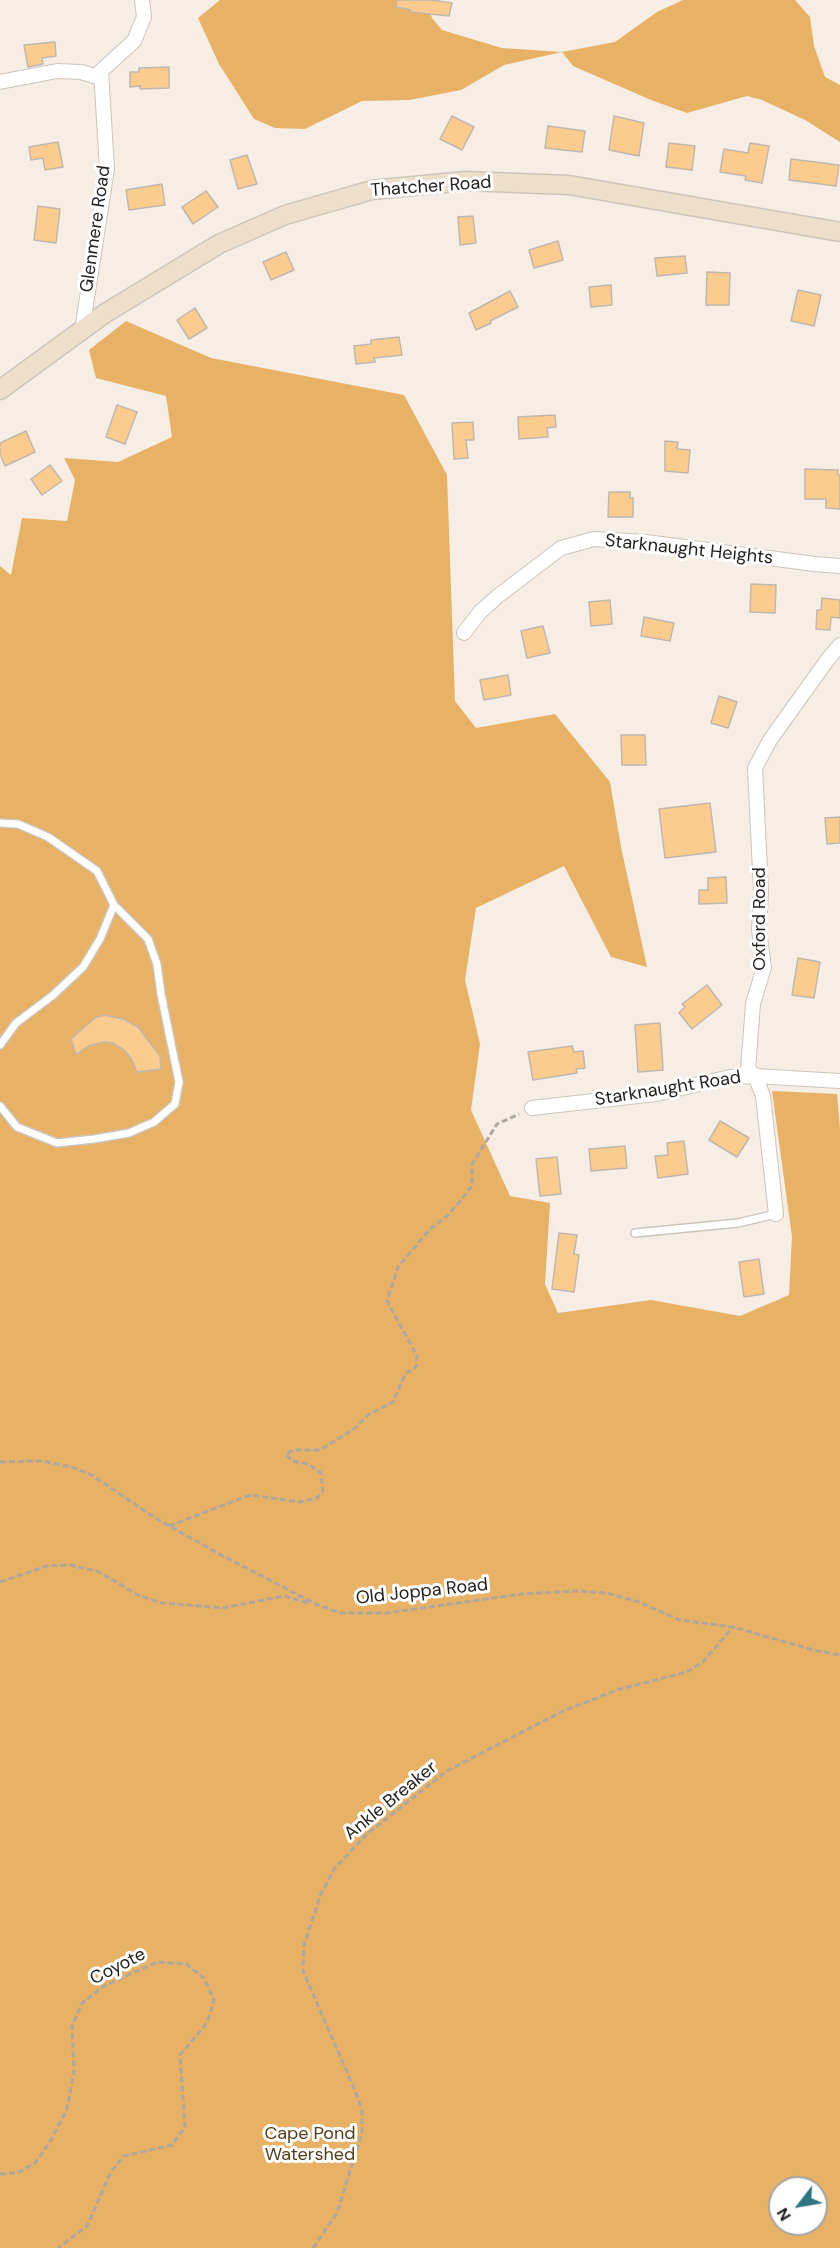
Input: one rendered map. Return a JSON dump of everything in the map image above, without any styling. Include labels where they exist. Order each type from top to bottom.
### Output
[{"type":"main road","name":"Thatcher Road","points":[[0,390],[82,330],[158,279],[219,244],[285,215],[372,190],[465,181],[568,185],[840,232]]},
{"type":"street","points":[[0,82],[57,71],[81,72],[101,78],[101,70],[134,41],[144,17],[142,0]]},
{"type":"street","name":"Glenmere Road","points":[[82,330],[107,169],[101,78]]},
{"type":"street","name":"Starknaught Heights","points":[[464,633],[480,612],[498,596],[561,548],[594,539],[646,542],[840,566]]},
{"type":"street","name":"Oxford Road","points":[[776,1214],[763,1096],[755,1076],[748,1069],[753,1004],[764,967],[759,930],[761,892],[755,768],[770,741],[840,645]]},
{"type":"street","name":"Starknaught Road","points":[[532,1108],[656,1094],[730,1077],[755,1076],[840,1081]]},
{"type":"lane","points":[[0,823],[18,824],[48,837],[97,871],[114,905],[148,939],[157,964],[179,1082],[175,1104],[154,1122],[129,1133],[57,1143],[16,1127],[0,1106]]},
{"type":"lane","points":[[0,1045],[16,1023],[52,996],[83,967],[100,939],[114,905]]},
{"type":"lane","points":[[635,1233],[727,1224],[776,1214]]},
{"type":"path","points":[[169,1526],[250,1495],[300,1502],[317,1498],[323,1491],[321,1473],[308,1464],[292,1461],[286,1454],[293,1450],[320,1450],[354,1429],[368,1415],[393,1402],[405,1374],[416,1367],[417,1356],[387,1301],[398,1267],[430,1229],[447,1216],[472,1186],[472,1164],[497,1124],[532,1108]]},
{"type":"path","name":"Old Joppa Road","points":[[0,1462],[43,1461],[90,1474],[169,1526],[318,1605],[340,1613],[387,1613],[521,1594],[579,1591],[608,1593],[639,1602],[680,1620],[734,1627],[813,1650],[840,1655]]},
{"type":"path","points":[[0,1582],[46,1566],[69,1565],[97,1571],[140,1596],[162,1603],[222,1608],[284,1596],[318,1605]]},
{"type":"path","name":"Ankle Breaker","points":[[313,2248],[337,2213],[362,2133],[362,2111],[357,2095],[303,1971],[304,1945],[321,1894],[334,1869],[367,1834],[447,1771],[563,1711],[620,1689],[687,1672],[703,1662],[734,1627]]},
{"type":"path","name":"Coyote","points":[[0,2174],[17,2173],[35,2163],[50,2142],[67,2109],[74,2072],[72,2026],[82,2003],[104,1986],[157,1962],[186,1964],[204,1978],[214,2000],[207,2023],[180,2055],[186,2127],[172,2145],[124,2156],[111,2172],[87,2226],[58,2248]]},
{"type":"green space","points":[[220,0],[425,0],[432,18],[442,30],[502,48],[562,52],[504,65],[461,90],[409,100],[362,101],[305,129],[275,128],[254,119],[219,64],[198,18]]},
{"type":"green space","points":[[683,0],[795,0],[810,17],[814,46],[825,77],[840,85],[840,142],[805,120],[762,100],[747,96],[687,113],[573,66],[562,52],[615,42],[657,12]]},
{"type":"green space","name":"Cape Pond Watershed","points":[[126,321],[211,358],[404,395],[447,475],[455,701],[476,728],[555,714],[610,782],[621,847],[647,967],[611,957],[564,866],[476,908],[465,980],[480,1044],[471,1110],[510,1196],[550,1203],[545,1284],[558,1313],[651,1300],[740,1316],[789,1295],[792,1237],[772,1091],[837,1094],[840,1128],[840,2248],[0,2248],[0,566],[11,575],[22,518],[67,521],[75,480],[64,458],[118,462],[172,437],[166,396],[96,378],[89,350]]},
{"type":"building","points":[[397,0],[432,0],[452,3],[449,16],[410,12],[411,10],[396,7]]},
{"type":"building","points":[[55,42],[56,56],[42,58],[43,64],[28,67],[24,45]]},
{"type":"building","points":[[169,67],[169,88],[130,87],[130,72],[139,72],[139,68]]},
{"type":"building","points":[[452,116],[474,127],[462,150],[440,139]]},
{"type":"building","points":[[614,116],[644,123],[639,156],[609,150]]},
{"type":"building","points":[[548,126],[585,131],[582,152],[545,148]]},
{"type":"building","points":[[58,142],[63,167],[45,170],[43,158],[31,160],[29,147]]},
{"type":"building","points":[[669,143],[695,146],[692,170],[666,167]]},
{"type":"building","points":[[750,143],[769,146],[762,183],[745,180],[746,176],[720,172],[724,149],[748,153]]},
{"type":"building","points":[[247,155],[257,184],[238,189],[230,160]]},
{"type":"building","points":[[791,159],[839,165],[836,186],[789,180]]},
{"type":"building","points":[[162,184],[165,205],[129,210],[126,190]]},
{"type":"building","points":[[206,191],[218,207],[193,224],[182,207]]},
{"type":"building","points":[[38,206],[60,209],[56,243],[34,240]]},
{"type":"building","points":[[473,216],[476,243],[460,245],[458,217]]},
{"type":"building","points":[[558,241],[563,260],[534,268],[529,250]]},
{"type":"building","points":[[286,252],[294,270],[271,280],[263,262]]},
{"type":"building","points":[[685,256],[687,273],[657,276],[655,258]]},
{"type":"building","points":[[707,272],[730,273],[729,305],[706,305]]},
{"type":"building","points":[[611,285],[612,305],[591,307],[589,287]]},
{"type":"building","points":[[798,290],[821,295],[814,326],[791,321]]},
{"type":"building","points":[[510,291],[518,307],[476,330],[469,313]]},
{"type":"building","points":[[195,308],[207,328],[189,339],[177,320]]},
{"type":"building","points":[[399,337],[402,355],[374,358],[375,362],[356,364],[354,346],[371,344],[371,340]]},
{"type":"building","points":[[117,405],[137,412],[125,444],[106,437]]},
{"type":"building","points":[[555,415],[556,427],[547,428],[548,437],[519,439],[518,417]]},
{"type":"building","points":[[473,422],[474,440],[466,440],[468,458],[454,459],[452,423]]},
{"type":"building","points":[[26,431],[35,452],[5,466],[0,454],[0,443]]},
{"type":"building","points":[[665,441],[678,442],[677,449],[690,450],[688,473],[665,471]]},
{"type":"building","points":[[50,465],[62,481],[42,495],[31,479]]},
{"type":"building","points":[[805,469],[838,470],[840,509],[826,508],[826,499],[805,499]]},
{"type":"building","points":[[609,492],[630,492],[630,498],[633,498],[633,517],[608,517]]},
{"type":"building","points":[[751,584],[776,585],[775,613],[750,612]]},
{"type":"building","points":[[822,598],[840,600],[840,618],[831,617],[830,630],[816,629],[817,610],[821,610]]},
{"type":"building","points":[[610,600],[612,624],[591,626],[589,602]]},
{"type":"building","points":[[644,617],[674,623],[670,641],[641,636]]},
{"type":"building","points":[[543,626],[550,653],[527,658],[521,631]]},
{"type":"building","points":[[508,675],[511,695],[484,700],[480,680]]},
{"type":"building","points":[[719,696],[737,702],[728,728],[711,723]]},
{"type":"building","points":[[621,735],[645,735],[646,765],[622,765]]},
{"type":"building","points":[[710,803],[716,852],[665,858],[659,809]]},
{"type":"building","points":[[840,817],[840,843],[827,844],[825,818]]},
{"type":"building","points":[[726,877],[727,903],[699,904],[699,890],[708,890],[708,878]]},
{"type":"building","points":[[798,958],[820,962],[814,998],[792,995]]},
{"type":"building","points":[[707,985],[722,1005],[692,1029],[679,1013],[685,1007],[682,1004]]},
{"type":"building","points":[[104,1015],[123,1019],[138,1027],[160,1056],[161,1069],[137,1072],[131,1058],[113,1043],[104,1042],[88,1046],[76,1055],[71,1039],[95,1018]]},
{"type":"building","points":[[660,1023],[663,1070],[638,1072],[635,1025]]},
{"type":"building","points":[[572,1046],[574,1052],[583,1051],[585,1068],[576,1069],[577,1073],[533,1080],[528,1052]]},
{"type":"building","points":[[720,1121],[749,1138],[737,1157],[709,1140]]},
{"type":"building","points":[[684,1141],[688,1174],[658,1178],[655,1156],[668,1155],[667,1143]]},
{"type":"building","points":[[625,1146],[627,1168],[591,1171],[589,1149]]},
{"type":"building","points":[[557,1157],[561,1194],[540,1196],[536,1159]]},
{"type":"building","points":[[559,1233],[577,1235],[574,1254],[579,1255],[574,1292],[552,1289]]},
{"type":"building","points":[[759,1259],[764,1294],[744,1297],[739,1262]]}]
